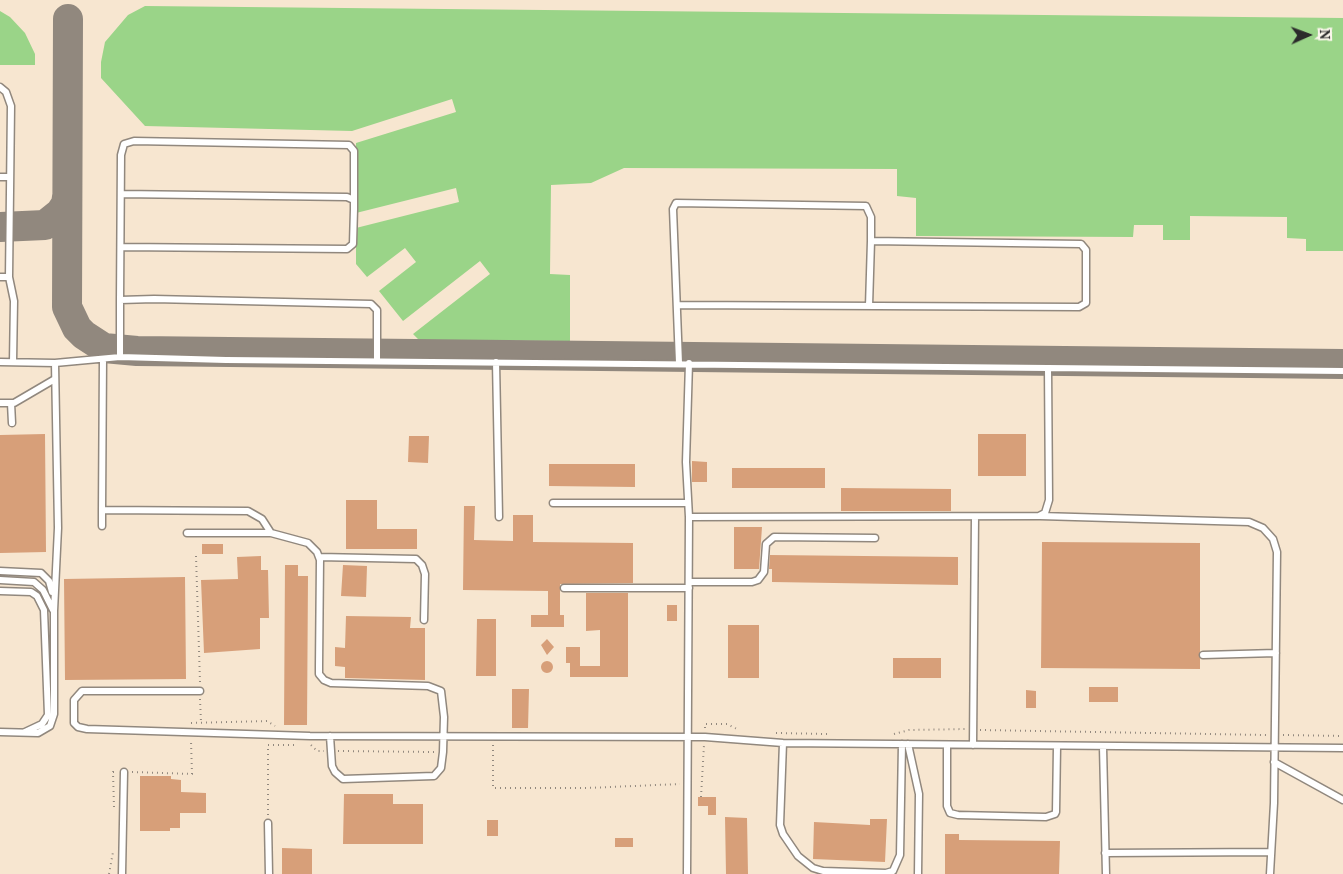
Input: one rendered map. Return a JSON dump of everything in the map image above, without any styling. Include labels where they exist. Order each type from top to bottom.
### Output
[{"type":"lane","points":[[0,87],[10,99],[9,277],[14,301],[13,362]]},
{"type":"lane","points":[[120,357],[121,155],[124,144],[127,142],[345,144],[353,147],[353,244],[347,250],[121,247]]},
{"type":"lane","points":[[0,176],[10,177]]},
{"type":"lane","points":[[122,194],[347,197],[354,200]]},
{"type":"lane","points":[[679,364],[673,209],[676,203],[862,205],[868,209],[871,217],[869,306]]},
{"type":"lane","points":[[677,304],[1079,307],[1084,305],[1086,301],[1086,250],[1081,244],[871,241]]},
{"type":"lane","points":[[0,276],[9,277]]},
{"type":"lane","points":[[120,300],[371,304],[377,310],[377,361]]},
{"type":"lane","points":[[0,362],[55,363],[120,357],[1343,371]]},
{"type":"lane","points":[[102,526],[103,359]]},
{"type":"lane","points":[[496,362],[500,517]]},
{"type":"lane","points":[[0,732],[25,732],[33,734],[44,731],[52,721],[58,528],[55,363]]},
{"type":"lane","points":[[687,874],[689,517],[686,462],[689,364]]},
{"type":"lane","points":[[1039,516],[1045,513],[1049,500],[1048,368]]},
{"type":"lane","points":[[0,403],[11,403],[55,380]]},
{"type":"lane","points":[[11,403],[12,423]]},
{"type":"lane","points":[[553,504],[687,503]]},
{"type":"lane","points":[[102,510],[248,511],[262,519],[271,533]]},
{"type":"lane","points":[[689,517],[975,518],[1039,516],[1249,522],[1263,528],[1273,539],[1277,552],[1275,735],[1270,874]]},
{"type":"lane","points":[[973,745],[975,518]]},
{"type":"lane","points":[[187,533],[271,533],[308,543],[317,552],[319,557],[319,666],[322,677],[331,683],[436,688],[442,695],[443,752],[439,772],[430,778],[349,780],[338,777],[334,772],[330,751],[330,736]]},
{"type":"lane","points":[[564,588],[752,582],[758,580],[764,572],[766,544],[774,537],[875,538]]},
{"type":"lane","points":[[319,557],[416,559],[422,564],[425,574],[424,620]]},
{"type":"lane","points":[[0,571],[36,571],[45,576],[52,588],[54,611]]},
{"type":"lane","points":[[0,580],[27,580],[39,585],[54,611]]},
{"type":"lane","points":[[0,591],[31,592],[37,596],[44,610],[48,715],[42,724],[25,732]]},
{"type":"lane","points":[[1203,655],[1276,654]]},
{"type":"lane","points":[[200,691],[87,691],[78,694],[74,700],[74,721],[78,728],[330,736],[705,737],[783,743],[1056,747],[1343,748]]},
{"type":"lane","points":[[783,743],[780,824],[783,834],[798,856],[814,868],[823,871],[886,872],[893,871],[900,855],[905,744]]},
{"type":"lane","points":[[905,744],[918,785],[918,874]]},
{"type":"lane","points":[[946,745],[947,806],[950,813],[958,815],[1046,817],[1056,812],[1056,747]]},
{"type":"lane","points":[[1103,747],[1106,874]]},
{"type":"lane","points":[[1274,762],[1343,800]]},
{"type":"lane","points":[[122,874],[124,772]]},
{"type":"lane","points":[[268,823],[269,874]]},
{"type":"lane","points":[[1105,853],[1271,852]]},
{"type":"path","points":[[196,556],[201,722]]},
{"type":"path","points":[[114,812],[113,772],[192,774],[190,722],[267,721],[277,727]]},
{"type":"path","points":[[701,797],[705,724],[727,724],[745,732]]},
{"type":"path","points":[[887,734],[909,730],[972,729],[1343,736]]},
{"type":"path","points":[[770,733],[830,734]]},
{"type":"path","points":[[494,737],[493,788],[587,788],[702,783]]},
{"type":"path","points":[[268,823],[268,746],[311,745],[317,751],[443,752]]},
{"type":"path","points":[[110,874],[113,850]]},
{"type":"green space","points":[[145,6],[1343,18],[1343,251],[1306,251],[1306,239],[1287,238],[1287,217],[1190,216],[1190,240],[1163,240],[1163,225],[1134,225],[1133,237],[916,236],[916,198],[897,196],[897,169],[624,168],[591,183],[551,185],[550,274],[570,275],[570,341],[419,340],[413,334],[490,274],[480,261],[403,321],[379,291],[416,262],[405,248],[367,277],[356,264],[356,228],[459,202],[456,188],[356,213],[356,143],[456,112],[452,99],[352,131],[145,126],[101,78],[101,62],[105,42],[128,15]]},
{"type":"green space","points":[[0,11],[10,17],[25,33],[35,54],[35,65],[0,65]]},
{"type":"building","points":[[45,434],[46,552],[0,553],[0,435]]},
{"type":"building","points":[[978,434],[1026,434],[1026,476],[978,476]]},
{"type":"building","points":[[409,436],[429,436],[428,463],[408,462]]},
{"type":"building","points":[[692,461],[707,462],[707,482],[692,482]]},
{"type":"building","points":[[549,464],[635,464],[635,487],[549,486]]},
{"type":"building","points":[[732,468],[825,468],[825,488],[732,488]]},
{"type":"building","points":[[841,488],[951,489],[951,511],[841,511]]},
{"type":"building","points":[[346,500],[377,500],[377,529],[417,529],[417,549],[346,549]]},
{"type":"building","points":[[464,506],[475,506],[474,540],[513,541],[513,515],[533,515],[533,542],[633,543],[633,583],[560,584],[560,615],[564,615],[564,627],[531,627],[531,615],[548,615],[548,591],[463,590]]},
{"type":"building","points":[[734,527],[762,527],[759,569],[734,569]]},
{"type":"building","points":[[1042,542],[1200,543],[1200,669],[1041,668]]},
{"type":"building","points":[[202,544],[223,544],[223,554],[202,554]]},
{"type":"building","points":[[770,555],[958,557],[958,585],[772,582],[772,569],[769,569]]},
{"type":"building","points":[[261,556],[261,570],[268,570],[269,618],[260,618],[260,649],[204,653],[201,580],[238,579],[237,557]]},
{"type":"building","points":[[285,565],[298,565],[298,576],[308,576],[307,725],[284,725]]},
{"type":"building","points":[[343,565],[367,566],[366,597],[341,596]]},
{"type":"building","points":[[185,577],[186,679],[65,680],[64,579]]},
{"type":"building","points":[[586,593],[628,593],[628,677],[570,677],[570,663],[566,663],[566,647],[580,647],[580,666],[600,666],[600,630],[586,631]]},
{"type":"building","points":[[667,605],[677,605],[677,621],[667,621]]},
{"type":"building","points":[[346,616],[411,617],[410,628],[425,628],[425,680],[345,678],[345,667],[335,666],[335,647],[345,648]]},
{"type":"building","points":[[477,619],[496,619],[496,676],[476,676]]},
{"type":"building","points":[[728,625],[759,625],[759,678],[728,678]]},
{"type":"building","points":[[547,639],[554,647],[547,655],[541,645]]},
{"type":"building","points":[[893,658],[941,658],[941,678],[893,678]]},
{"type":"building","points":[[545,661],[549,661],[553,667],[549,673],[545,673],[541,669],[541,665]]},
{"type":"building","points":[[1089,687],[1118,687],[1118,702],[1089,702]]},
{"type":"building","points":[[512,689],[529,689],[528,728],[512,728]]},
{"type":"building","points":[[1026,690],[1036,691],[1036,708],[1026,708]]},
{"type":"building","points":[[140,776],[171,776],[171,779],[181,780],[181,792],[206,793],[206,813],[180,813],[180,828],[170,828],[170,831],[140,831]]},
{"type":"building","points":[[344,794],[393,794],[393,804],[423,804],[423,844],[343,844]]},
{"type":"building","points":[[698,797],[716,797],[716,815],[708,815],[708,806],[698,806]]},
{"type":"building","points":[[725,817],[747,818],[748,874],[726,874]]},
{"type":"building","points":[[870,819],[887,819],[885,862],[813,859],[814,822],[870,825]]},
{"type":"building","points":[[487,820],[498,820],[498,836],[487,836]]},
{"type":"building","points":[[945,834],[959,834],[959,840],[1060,841],[1059,874],[945,874]]},
{"type":"building","points":[[615,838],[633,838],[633,847],[615,847]]},
{"type":"building","points":[[282,848],[312,849],[312,874],[282,874]]},
{"type":"taxiway","points":[[68,19],[67,307],[77,328],[104,348],[137,351],[1343,364]]},
{"type":"taxiway","points":[[0,227],[45,225],[60,213],[66,204],[67,197]]}]
